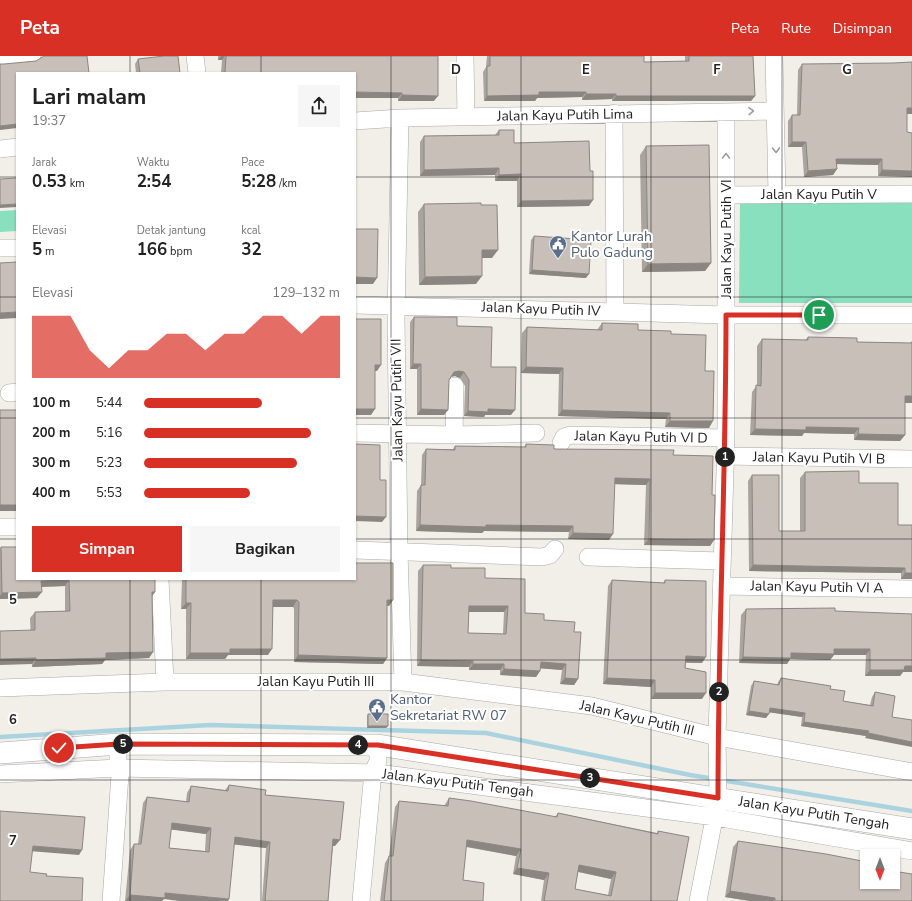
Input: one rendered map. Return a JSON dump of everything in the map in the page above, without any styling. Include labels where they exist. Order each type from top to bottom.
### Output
[{"type":"street","points":[[0,59],[32,56]]},
{"type":"street","points":[[195,56],[196,72]]},
{"type":"street","points":[[465,56],[466,117]]},
{"type":"street","points":[[774,56],[777,194]]},
{"type":"street","name":"Jalan Kayu Putih Lima","points":[[356,120],[614,113],[775,111]]},
{"type":"street","name":"Jalan Kayu Putih VI","points":[[698,901],[717,800],[717,742],[726,438],[726,112]]},
{"type":"street","points":[[614,113],[615,311]]},
{"type":"street","name":"Jalan Kayu Putih VII","points":[[400,118],[396,305],[399,551],[403,682]]},
{"type":"street","points":[[0,149],[16,147]]},
{"type":"street","name":"Jalan Kayu Putih V","points":[[726,195],[912,194]]},
{"type":"street","points":[[0,248],[16,248]]},
{"type":"street","name":"Jalan Kayu Putih IV","points":[[356,305],[726,315],[912,315]]},
{"type":"street","points":[[454,435],[455,386]]},
{"type":"street","points":[[356,433],[454,435],[536,433]]},
{"type":"street","name":"Jalan Kayu Putih VI D","points":[[560,443],[564,437],[571,435],[726,438]]},
{"type":"street","name":"Jalan Kayu Putih VI B","points":[[725,456],[912,459]]},
{"type":"street","points":[[356,550],[542,557],[550,555],[555,549]]},
{"type":"street","points":[[588,557],[722,561]]},
{"type":"street","points":[[160,580],[165,682]]},
{"type":"street","name":"Jalan Kayu Putih VI A","points":[[721,586],[912,588]]},
{"type":"street","name":"Jalan Kayu Putih III","points":[[0,688],[165,682],[403,682],[592,706],[717,742],[912,772]]},
{"type":"street","points":[[111,901],[122,744]]},
{"type":"street","name":"Jalan Kayu Putih Tengah","points":[[0,753],[122,744],[374,745],[717,800],[912,829]]},
{"type":"street","points":[[361,901],[374,772],[378,761],[374,745]]},
{"type":"street","name":"Jalan Kayu Putih Tengah","points":[[0,774],[120,770],[374,772],[717,800],[912,851]]},
{"type":"green space","points":[[912,193],[912,303],[739,303],[740,198]]},
{"type":"green space","points":[[16,210],[16,231],[0,232],[0,211]]},
{"type":"building","points":[[44,56],[87,56],[89,72],[16,72],[16,124],[0,126],[0,64],[36,61]]},
{"type":"building","points":[[178,56],[180,72],[140,72],[138,59]]},
{"type":"building","points":[[226,56],[438,56],[438,96],[402,95],[402,93],[356,92],[356,72],[225,72]]},
{"type":"building","points":[[490,56],[644,56],[644,62],[689,61],[689,56],[753,56],[755,96],[616,96],[616,94],[586,94],[586,92],[539,92],[539,95],[487,96],[487,66],[490,66]]},
{"type":"building","points":[[912,62],[912,108],[907,108],[907,132],[912,133],[912,171],[882,170],[882,159],[836,159],[837,169],[808,171],[806,142],[792,142],[792,115],[800,115],[802,64]]},
{"type":"building","points":[[499,130],[514,130],[514,143],[589,141],[590,171],[593,171],[593,200],[521,201],[521,174],[499,175],[499,168],[424,170],[424,136],[499,135]]},
{"type":"building","points":[[709,145],[711,263],[648,264],[646,146]]},
{"type":"building","points":[[16,178],[16,204],[0,205],[0,179]]},
{"type":"building","points":[[481,203],[481,205],[497,205],[498,250],[482,250],[482,276],[425,277],[424,204]]},
{"type":"building","points":[[356,229],[378,229],[377,278],[356,277]]},
{"type":"building","name":"Kantor Lurah Pulo Gadung","points":[[534,236],[591,240],[589,274],[532,270]]},
{"type":"building","points":[[16,262],[16,312],[0,313],[0,263]]},
{"type":"building","points":[[414,317],[457,317],[457,326],[492,327],[491,367],[516,367],[515,410],[488,409],[488,412],[468,411],[469,380],[464,372],[459,371],[454,372],[449,380],[448,410],[421,409],[421,364],[413,364]]},
{"type":"building","points":[[356,319],[381,319],[381,365],[375,365],[375,409],[356,409]]},
{"type":"building","points":[[602,323],[638,324],[638,330],[671,331],[671,334],[706,335],[705,371],[714,371],[713,421],[670,421],[670,413],[562,410],[563,368],[526,367],[527,327],[602,330]]},
{"type":"building","points":[[808,337],[857,338],[857,342],[912,343],[912,396],[905,396],[905,435],[858,434],[859,428],[806,427],[806,430],[755,429],[756,385],[761,386],[762,339],[808,340]]},
{"type":"building","points":[[0,410],[16,410],[16,505],[0,505]]},
{"type":"building","points":[[356,444],[380,445],[380,480],[386,480],[386,517],[356,516]]},
{"type":"building","points":[[526,444],[554,445],[554,449],[674,450],[673,455],[713,456],[712,495],[715,495],[714,540],[649,539],[650,479],[615,478],[613,534],[573,533],[573,526],[486,525],[486,527],[420,525],[421,485],[425,485],[426,449],[455,450],[455,446],[526,447]]},
{"type":"building","points":[[859,471],[859,483],[898,483],[898,525],[912,525],[912,573],[905,573],[905,568],[753,565],[752,475],[779,475],[779,531],[805,531],[805,472]]},
{"type":"building","points":[[1,547],[16,547],[16,580],[69,580],[41,581],[42,592],[2,593]]},
{"type":"building","points":[[356,563],[393,563],[393,600],[387,600],[387,658],[298,655],[299,602],[297,600],[273,600],[272,649],[230,649],[230,653],[190,653],[191,603],[186,603],[186,580],[356,580]]},
{"type":"building","points":[[423,565],[451,565],[451,568],[485,568],[485,578],[525,579],[525,613],[544,614],[544,620],[575,622],[574,632],[581,632],[578,679],[565,678],[566,664],[541,662],[540,671],[504,669],[504,664],[473,664],[473,661],[421,660]],"holes":[[[469,606],[508,606],[506,634],[468,633]]]},
{"type":"building","points":[[69,580],[155,580],[155,592],[152,592],[153,652],[106,653],[106,658],[36,660],[36,658],[0,659],[0,631],[35,630],[35,612],[70,611]]},
{"type":"building","points":[[612,580],[665,583],[665,580],[706,581],[706,657],[686,656],[685,668],[706,672],[706,693],[655,693],[655,680],[607,678]]},
{"type":"building","points":[[835,608],[835,611],[912,614],[912,666],[905,666],[904,670],[870,670],[870,649],[834,649],[834,654],[791,653],[791,658],[743,657],[746,609]]},
{"type":"building","points":[[781,678],[831,686],[830,689],[845,691],[843,701],[873,706],[875,692],[895,696],[892,717],[912,720],[912,742],[868,733],[869,731],[804,722],[805,713],[770,708],[769,714],[749,711],[754,681],[779,685]]},
{"type":"building","name":"Kantor Sekretariat RW 07","points":[[368,714],[388,714],[388,726],[368,726]]},
{"type":"building","points":[[229,785],[266,790],[265,795],[344,802],[340,840],[333,839],[328,901],[265,901],[270,842],[235,837],[229,899],[165,893],[165,898],[130,895],[134,844],[141,844],[147,797],[189,802],[191,786],[228,791]],"holes":[[[172,823],[211,828],[209,852],[169,848]]]},
{"type":"building","points":[[449,798],[557,817],[558,813],[658,834],[658,831],[689,837],[677,901],[544,901],[549,873],[517,868],[521,849],[467,840],[463,880],[484,883],[483,901],[384,901],[389,856],[393,856],[399,801],[448,806]],"holes":[[[579,865],[616,872],[611,896],[575,889]]]},
{"type":"building","points":[[0,811],[85,817],[82,850],[33,846],[30,872],[47,874],[46,876],[83,878],[82,901],[0,901]]},
{"type":"building","points":[[738,841],[860,861],[860,889],[900,889],[900,872],[912,874],[912,901],[775,901],[775,898],[730,891]]},
{"type":"waterway","points":[[0,737],[210,725],[486,733],[690,775],[912,811]]},
{"type":"place","name":"Kantor Lurah Pulo Gadung","points":[[558,259]]},
{"type":"place","name":"Kantor Sekretariat RW 07","points":[[377,722]]},
{"type":"route","points":[[59,748],[119,744],[378,745],[718,798],[717,737],[726,438],[726,315],[819,315]]}]
